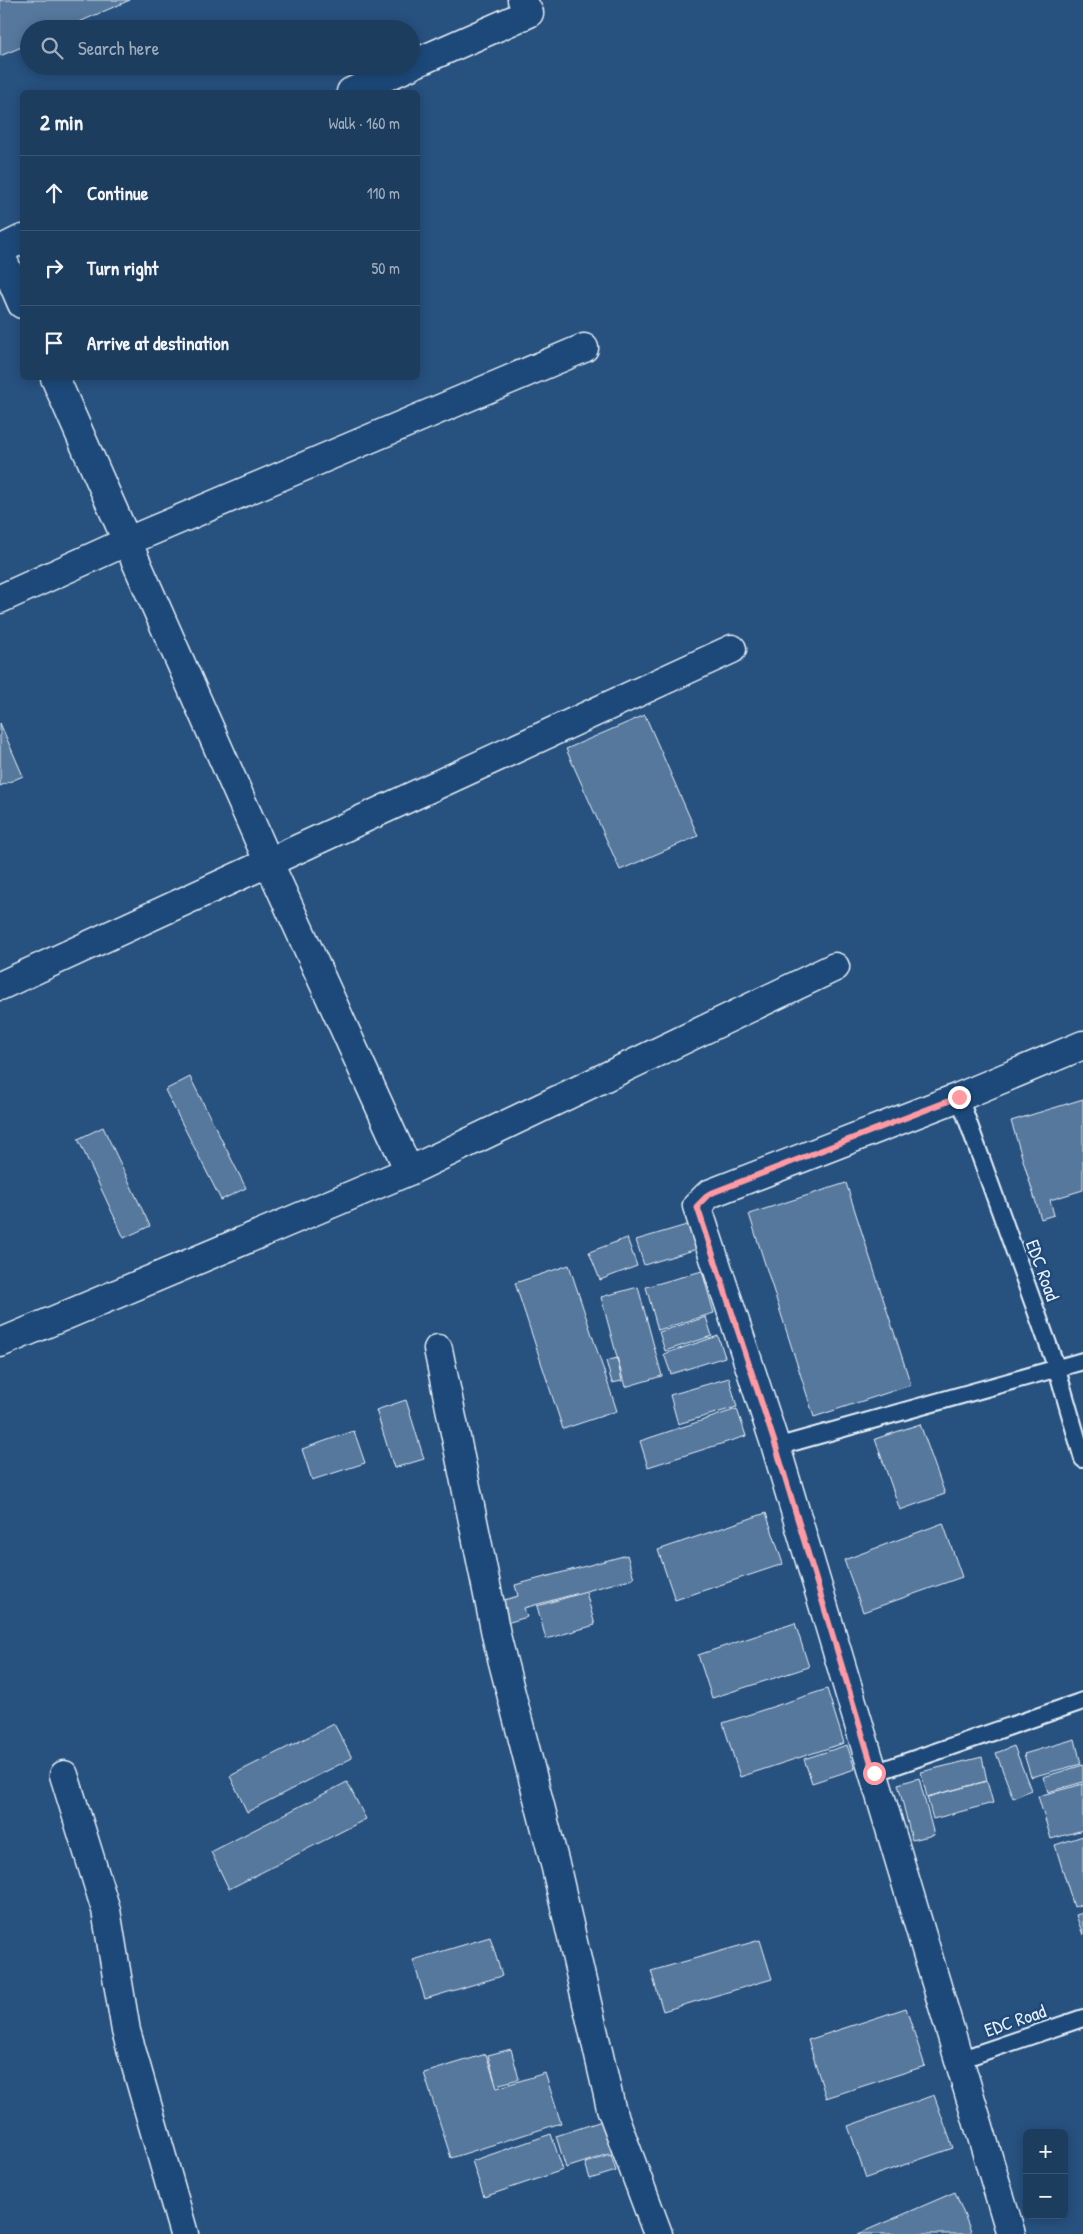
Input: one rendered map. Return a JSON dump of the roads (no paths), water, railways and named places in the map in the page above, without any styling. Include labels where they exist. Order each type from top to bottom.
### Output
[{"type":"street","points":[[420,62],[529,13],[522,0]]},
{"type":"street","points":[[356,90],[390,75]]},
{"type":"street","points":[[20,241],[0,251],[20,299]]},
{"type":"street","points":[[0,599],[128,541],[584,348]]},
{"type":"street","points":[[56,380],[269,864],[409,1171]]},
{"type":"street","points":[[0,986],[269,864],[732,649]]},
{"type":"street","points":[[0,1343],[409,1171],[835,967]]},
{"type":"street","points":[[1011,2234],[776,1447],[697,1206],[709,1194],[959,1097],[1083,1045]]},
{"type":"street","points":[[438,1349],[496,1639],[556,1868],[612,2108],[658,2234]]},
{"type":"street","points":[[64,1775],[106,1910],[126,2031],[184,2234]]},
{"type":"lane","name":"EDC Road","points":[[959,1097],[1057,1370],[1083,1459]]},
{"type":"lane","points":[[776,1447],[1057,1370],[1083,1361]]},
{"type":"lane","points":[[874,1773],[1083,1702]]},
{"type":"lane","name":"EDC Road","points":[[959,2060],[1083,2018]]}]
